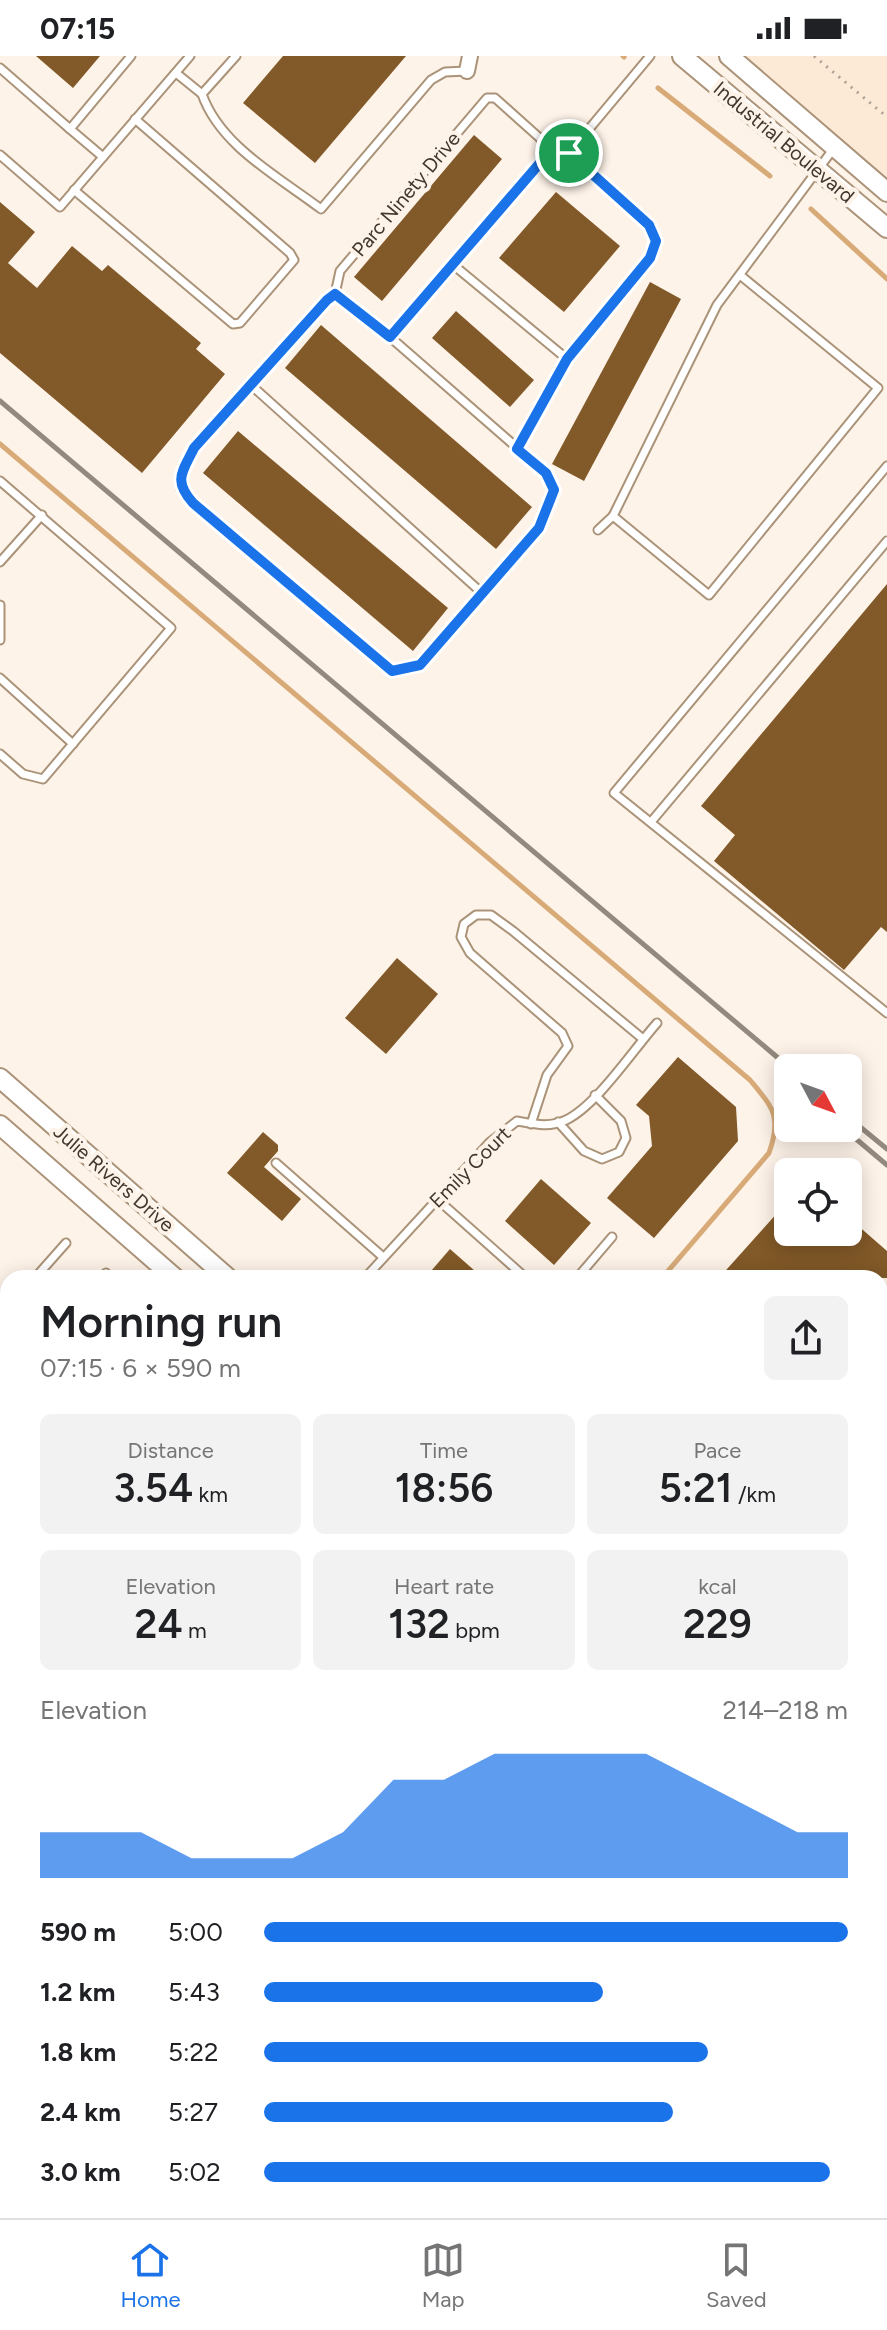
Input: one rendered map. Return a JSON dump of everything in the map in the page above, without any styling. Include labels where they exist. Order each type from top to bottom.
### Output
[{"type":"street","points":[[467,71],[470,56]]},
{"type":"street","name":"Industrial Boulevard","points":[[682,56],[887,228]]},
{"type":"street","name":"Industrial Boulevard","points":[[729,56],[887,192]]},
{"type":"street","name":"Julie Rivers Drive","points":[[0,1078],[219,1270]]},
{"type":"street","name":"Julie Rivers Drive","points":[[0,1125],[166,1270]]},
{"type":"street","points":[[54,1172],[76,1144]]},
{"type":"lane","points":[[70,129],[131,56]]},
{"type":"lane","points":[[0,155],[60,207],[190,56]]},
{"type":"lane","points":[[202,94],[236,56]]},
{"type":"lane","points":[[569,153],[650,56]]},
{"type":"lane","points":[[0,68],[103,157]]},
{"type":"lane","points":[[176,73],[202,94],[210,117],[226,136],[321,209],[431,80],[445,72],[467,71]]},
{"type":"lane","name":"Parc Ninety Drive","points":[[482,593],[420,665],[392,671],[193,503],[181,489],[180,477],[194,448],[335,294],[340,271],[487,98],[495,98],[552,149]]},
{"type":"lane","points":[[74,190],[233,324],[240,323],[294,260],[290,253],[135,119]]},
{"type":"lane","points":[[598,530],[613,516],[717,305],[834,148]]},
{"type":"lane","points":[[390,337],[552,149],[569,153],[649,225],[656,241],[650,258],[567,359],[517,449]]},
{"type":"lane","points":[[451,263],[567,359]]},
{"type":"lane","points":[[613,516],[709,595],[878,388],[740,275]]},
{"type":"lane","points":[[251,385],[482,593],[539,528],[554,490],[546,473],[390,337],[335,294]]},
{"type":"lane","points":[[887,466],[614,793],[887,1013]]},
{"type":"lane","points":[[0,481],[171,628],[43,779],[23,774],[0,754]]},
{"type":"lane","points":[[0,562],[42,515]]},
{"type":"lane","points":[[651,822],[887,541]]},
{"type":"lane","points":[[0,605],[0,640]]},
{"type":"lane","points":[[0,678],[73,744]]},
{"type":"lane","points":[[531,1124],[547,1075],[568,1046],[562,1033],[470,953],[461,937],[464,924],[476,915],[491,915],[643,1039]]},
{"type":"lane","points":[[595,1095],[621,1121],[626,1138],[619,1152],[602,1159],[584,1151],[558,1122],[567,1120],[595,1095],[657,1023]]},
{"type":"lane","name":"Emily Court","points":[[372,1270],[490,1142],[517,1121],[544,1126],[558,1122]]},
{"type":"lane","points":[[276,1163],[383,1257]]},
{"type":"lane","points":[[437,1199],[517,1270]]},
{"type":"lane","points":[[584,1270],[612,1237]]},
{"type":"lane","points":[[42,1270],[66,1243]]},
{"type":"path","points":[[814,56],[887,117]]},
{"type":"shaded area","points":[[735,56],[887,56],[887,183]]},
{"type":"building","points":[[36,56],[100,56],[73,88]]},
{"type":"building","points":[[283,56],[406,56],[315,163],[243,103]]},
{"type":"building","points":[[474,135],[502,159],[382,301],[354,277]]},
{"type":"building","points":[[556,192],[620,246],[564,312],[499,258]]},
{"type":"building","points":[[0,202],[35,232],[8,263],[37,288],[72,246],[102,271],[108,265],[201,343],[196,349],[225,374],[142,473],[0,353]]},
{"type":"building","points":[[650,282],[681,299],[584,481],[552,464]]},
{"type":"building","points":[[456,311],[534,380],[510,407],[432,338]]},
{"type":"building","points":[[321,325],[532,507],[496,549],[285,368]]},
{"type":"building","points":[[238,431],[448,608],[413,651],[203,473]]},
{"type":"building","points":[[887,584],[887,932],[881,927],[844,970],[714,861],[735,835],[701,806]]},
{"type":"building","points":[[397,958],[438,994],[386,1054],[345,1018]]},
{"type":"building","points":[[678,1057],[736,1107],[738,1141],[654,1238],[607,1198],[652,1146],[649,1116],[636,1105]]},
{"type":"building","points":[[263,1132],[278,1145],[278,1151],[264,1167],[301,1199],[282,1221],[227,1173]]},
{"type":"building","points":[[541,1179],[591,1223],[554,1265],[505,1221]]},
{"type":"building","points":[[774,1217],[774,1246],[862,1246],[862,1229],[887,1251],[887,1270],[726,1270]]},
{"type":"building","points":[[450,1249],[474,1270],[432,1270]]},
{"type":"waterway","points":[[658,88],[770,176]]},
{"type":"waterway","points":[[811,209],[887,279]]},
{"type":"waterway","points":[[0,444],[750,1080],[773,1113],[775,1130],[769,1153],[669,1270]]},
{"type":"railway","points":[[0,401],[774,1054]]},
{"type":"railway","points":[[862,1128],[887,1149]]},
{"type":"railway","points":[[860,1142],[887,1165]]},
{"type":"route","points":[[552,149],[569,153],[649,225],[656,241],[650,258],[567,359],[517,449],[546,473],[554,490],[539,528],[420,665],[392,671],[193,503],[181,489],[180,477],[194,448],[327,300],[335,294],[390,337],[552,149]]}]
